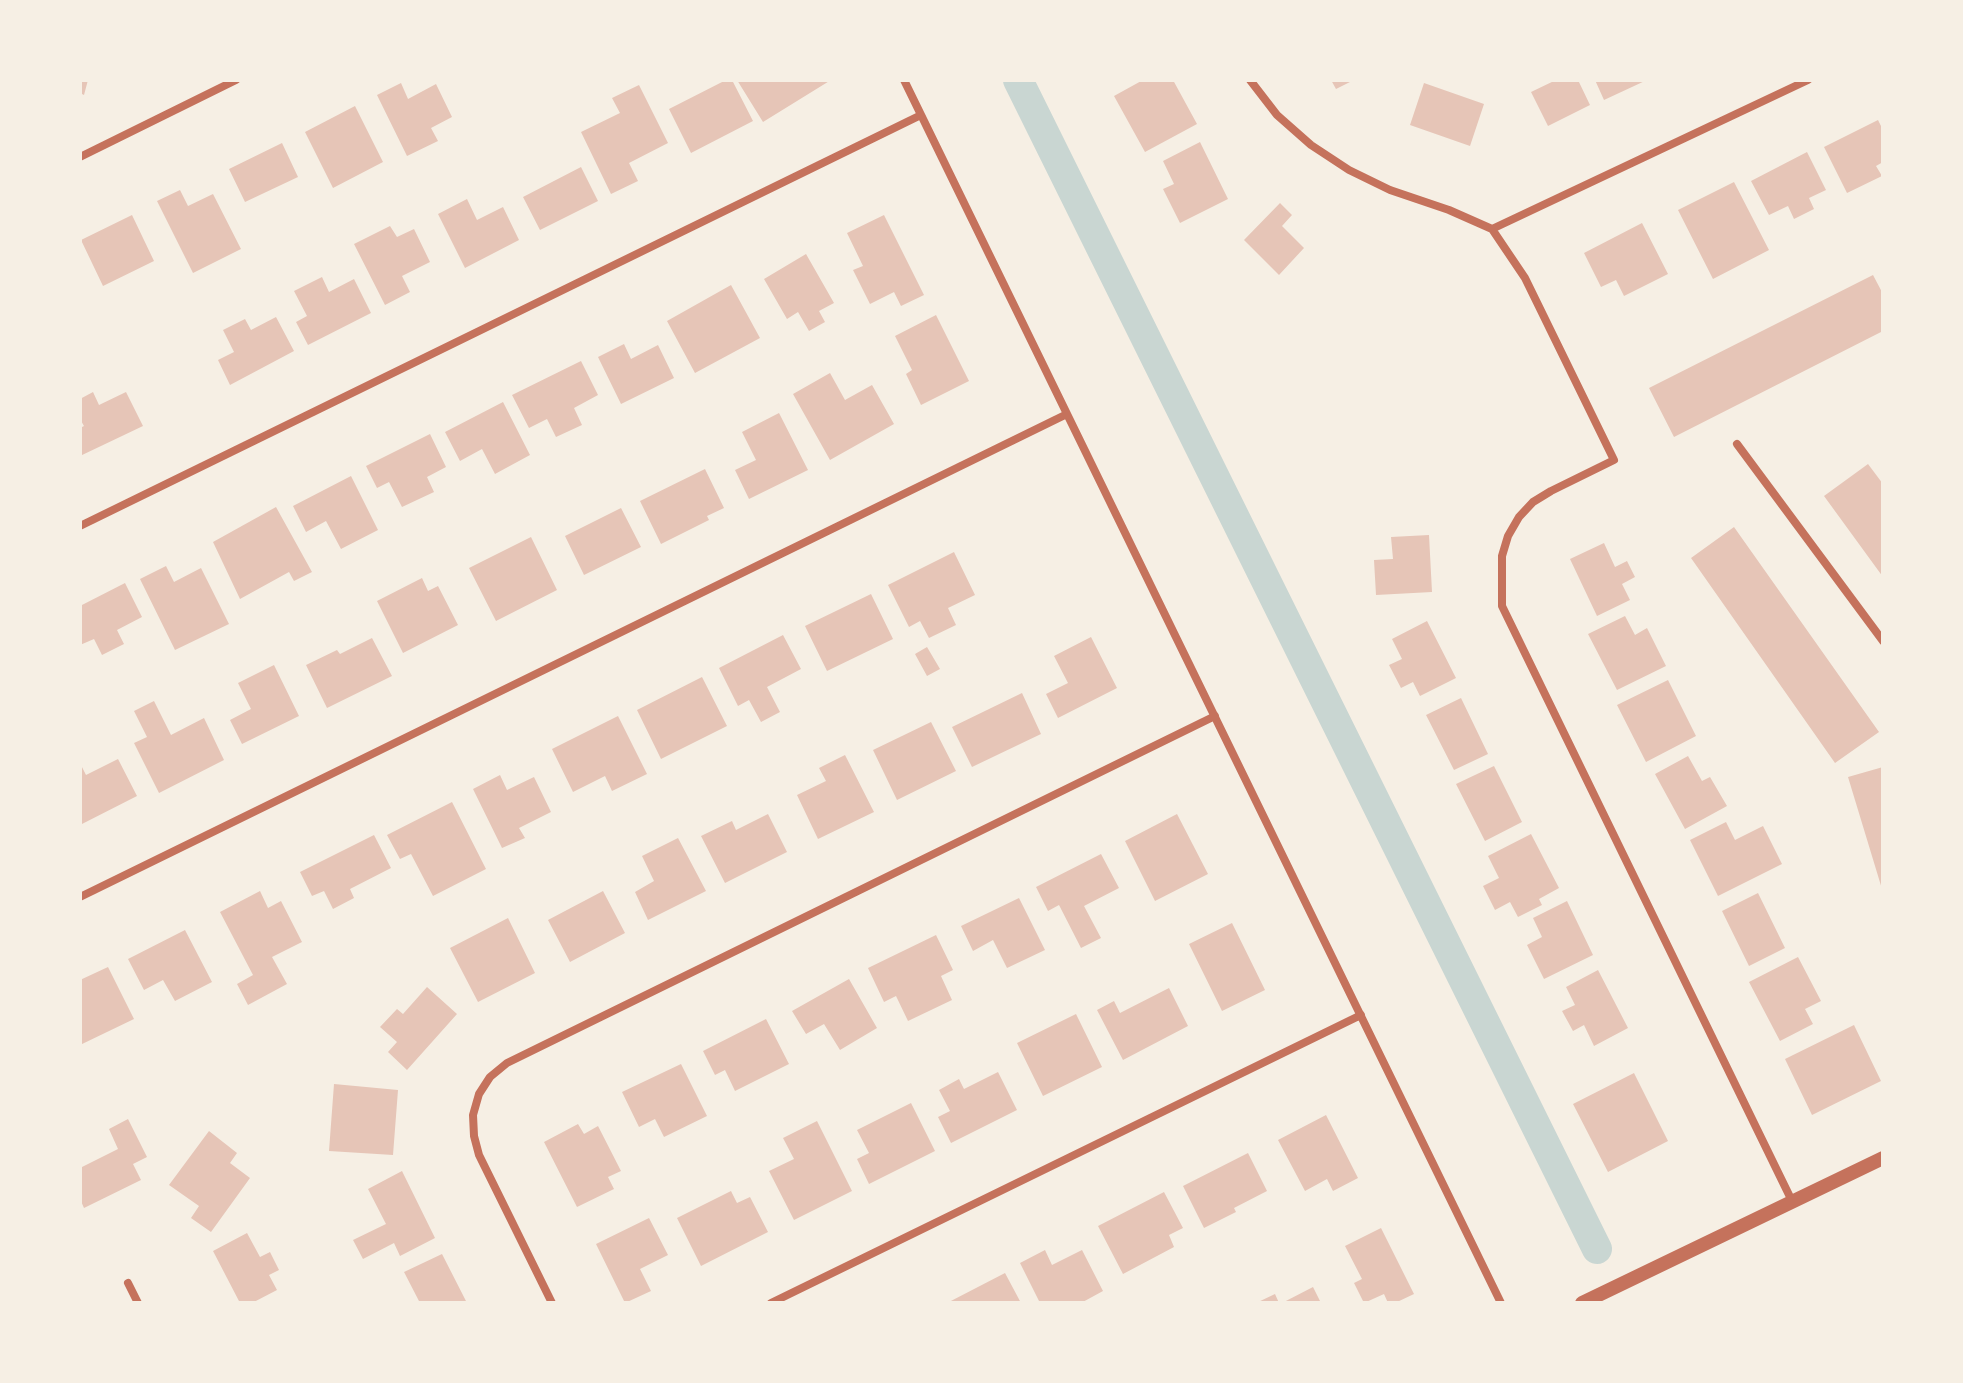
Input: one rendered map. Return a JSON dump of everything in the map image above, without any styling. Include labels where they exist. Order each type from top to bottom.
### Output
[{"type":"street","points":[[80,157],[236,80]]},
{"type":"street","points":[[904,80],[1501,1303]]},
{"type":"street","points":[[1250,80],[1277,115],[1311,145],[1349,170],[1390,190],[1492,229],[1525,278],[1614,460],[1551,491],[1533,502],[1519,517],[1508,536],[1502,556],[1502,606],[1792,1201]]},
{"type":"street","points":[[1492,229],[1808,80]]},
{"type":"street","points":[[80,526],[921,115]]},
{"type":"street","points":[[80,897],[1067,414]]},
{"type":"street","points":[[1737,444],[1883,641]]},
{"type":"street","points":[[552,1303],[479,1155],[473,1115],[479,1094],[490,1077],[507,1063],[1215,716]]},
{"type":"street","points":[[771,1303],[1361,1015]]},
{"type":"street","points":[[1582,1303],[1883,1158]]},
{"type":"street","points":[[128,1283],[138,1303]]},
{"type":"building","points":[[80,80],[88,80],[84,95],[80,93]]},
{"type":"building","points":[[726,80],[732,80],[753,121],[691,153],[669,109]]},
{"type":"building","points":[[737,80],[831,80],[763,122]]},
{"type":"building","points":[[1143,80],[1173,80],[1197,124],[1145,152],[1114,96]]},
{"type":"building","points":[[1331,80],[1354,80],[1336,89]]},
{"type":"building","points":[[1556,80],[1578,80],[1590,105],[1548,126],[1531,92]]},
{"type":"building","points":[[1595,80],[1647,80],[1604,100]]},
{"type":"building","points":[[401,83],[408,99],[436,84],[452,117],[431,128],[438,141],[407,156],[377,95]]},
{"type":"building","points":[[1424,83],[1484,104],[1470,146],[1410,125]]},
{"type":"building","points":[[639,85],[668,143],[629,163],[638,181],[611,194],[581,132],[620,113],[612,98]]},
{"type":"building","points":[[355,106],[383,162],[333,188],[305,132]]},
{"type":"building","points":[[1878,120],[1883,130],[1883,162],[1876,166],[1882,176],[1847,193],[1824,147]]},
{"type":"building","points":[[1200,142],[1228,199],[1180,223],[1163,189],[1174,184],[1163,161]]},
{"type":"building","points":[[282,143],[298,177],[245,202],[229,169]]},
{"type":"building","points":[[1807,152],[1826,190],[1809,198],[1814,209],[1794,219],[1788,206],[1769,215],[1751,181]]},
{"type":"building","points":[[581,167],[598,201],[540,230],[523,197]]},
{"type":"building","points":[[1734,182],[1769,250],[1713,279],[1678,210]]},
{"type":"building","points":[[180,190],[188,206],[213,194],[241,249],[193,273],[157,201]]},
{"type":"building","points":[[467,199],[477,220],[503,207],[519,240],[465,268],[438,214]]},
{"type":"building","points":[[1280,203],[1292,215],[1282,226],[1304,248],[1279,275],[1244,240]]},
{"type":"building","points":[[132,215],[154,261],[103,286],[81,240]]},
{"type":"building","points":[[884,215],[924,295],[901,306],[894,292],[870,304],[853,270],[863,266],[847,233]]},
{"type":"building","points":[[1642,223],[1668,274],[1624,296],[1616,280],[1601,287],[1584,253]]},
{"type":"building","points":[[390,226],[397,237],[414,229],[430,262],[402,276],[410,292],[385,305],[354,244]]},
{"type":"building","points":[[806,254],[834,303],[819,311],[825,322],[809,331],[798,312],[787,319],[764,279]]},
{"type":"building","points":[[1873,275],[1883,294],[1883,331],[1674,437],[1649,388]]},
{"type":"building","points":[[322,277],[329,292],[354,279],[371,313],[308,345],[296,322],[307,316],[294,291]]},
{"type":"building","points":[[731,285],[760,338],[695,373],[667,321]]},
{"type":"building","points":[[936,315],[969,381],[921,405],[906,374],[912,370],[895,336]]},
{"type":"building","points":[[276,317],[294,351],[230,385],[218,360],[234,352],[223,330],[245,319],[251,330]]},
{"type":"building","points":[[624,344],[631,359],[658,345],[674,378],[621,404],[598,357]]},
{"type":"building","points":[[581,361],[598,395],[574,408],[582,425],[556,437],[547,419],[529,428],[512,395]]},
{"type":"building","points":[[830,373],[845,400],[872,385],[894,424],[830,460],[793,394]]},
{"type":"building","points":[[93,392],[99,405],[126,392],[143,426],[80,456],[80,428],[84,426],[80,419],[80,399]]},
{"type":"building","points":[[503,402],[530,455],[495,474],[482,449],[460,461],[445,432]]},
{"type":"building","points":[[779,413],[808,470],[749,499],[735,470],[756,460],[742,432]]},
{"type":"building","points":[[430,434],[446,467],[427,477],[434,492],[402,507],[389,482],[377,488],[366,466]]},
{"type":"building","points":[[1868,464],[1883,484],[1883,577],[1824,496]]},
{"type":"building","points":[[705,469],[724,508],[707,516],[709,520],[661,544],[640,501]]},
{"type":"building","points":[[351,476],[378,530],[341,549],[326,521],[306,532],[293,506]]},
{"type":"building","points":[[276,507],[312,572],[294,581],[289,572],[240,599],[213,542]]},
{"type":"building","points":[[621,508],[641,547],[584,575],[565,536]]},
{"type":"building","points":[[1734,527],[1879,732],[1835,763],[1691,558]]},
{"type":"building","points":[[1429,535],[1432,592],[1376,595],[1374,560],[1393,559],[1391,537]]},
{"type":"building","points":[[531,537],[557,590],[496,621],[469,568]]},
{"type":"building","points":[[1604,543],[1615,567],[1627,561],[1635,577],[1622,584],[1630,600],[1597,616],[1570,559]]},
{"type":"building","points":[[954,552],[975,595],[948,608],[956,625],[929,638],[920,621],[909,627],[888,585]]},
{"type":"building","points":[[166,566],[174,582],[201,568],[229,624],[175,650],[140,579]]},
{"type":"building","points":[[422,578],[428,591],[438,586],[458,625],[403,653],[377,601]]},
{"type":"building","points":[[125,583],[142,617],[117,630],[124,644],[102,655],[94,639],[80,645],[80,606]]},
{"type":"building","points":[[871,594],[893,639],[827,671],[805,626]]},
{"type":"building","points":[[1625,616],[1635,635],[1647,628],[1666,666],[1617,690],[1588,634]]},
{"type":"building","points":[[1427,621],[1456,678],[1420,696],[1413,682],[1401,688],[1389,665],[1402,659],[1392,639]]},
{"type":"building","points":[[783,635],[801,669],[767,687],[780,712],[761,722],[749,700],[738,706],[719,668]]},
{"type":"building","points":[[1091,637],[1117,688],[1058,718],[1046,694],[1068,683],[1054,656]]},
{"type":"building","points":[[372,638],[392,676],[327,708],[306,665],[337,650],[340,654]]},
{"type":"building","points":[[927,647],[940,669],[927,676],[915,654]]},
{"type":"building","points":[[274,665],[299,716],[242,744],[230,720],[251,709],[238,683]]},
{"type":"building","points":[[702,677],[727,726],[661,759],[637,710]]},
{"type":"building","points":[[1668,680],[1696,736],[1646,762],[1617,705]]},
{"type":"building","points":[[1022,693],[1041,734],[972,767],[952,727]]},
{"type":"building","points":[[1461,698],[1488,754],[1454,770],[1426,715]]},
{"type":"building","points":[[154,701],[171,735],[204,718],[224,760],[159,793],[134,743],[147,737],[134,711]]},
{"type":"building","points":[[618,716],[647,774],[612,791],[605,776],[573,792],[552,749]]},
{"type":"building","points":[[931,722],[956,771],[897,800],[873,750]]},
{"type":"building","points":[[845,755],[874,812],[818,839],[797,795],[826,781],[819,768]]},
{"type":"building","points":[[1688,756],[1702,781],[1710,777],[1727,806],[1685,829],[1655,774]]},
{"type":"building","points":[[118,759],[137,796],[80,825],[80,763],[86,775]]},
{"type":"building","points":[[1494,766],[1522,822],[1485,841],[1456,784]]},
{"type":"building","points":[[1883,767],[1883,889],[1882,889],[1848,777]]},
{"type":"building","points":[[500,775],[507,790],[534,777],[551,812],[519,828],[525,838],[502,848],[473,789]]},
{"type":"building","points":[[452,802],[486,869],[433,896],[411,854],[400,859],[387,835]]},
{"type":"building","points":[[768,814],[787,852],[725,883],[701,836],[732,821],[736,830]]},
{"type":"building","points":[[1177,814],[1208,874],[1155,901],[1125,841]]},
{"type":"building","points":[[1726,822],[1735,840],[1763,826],[1782,864],[1718,896],[1690,840]]},
{"type":"building","points":[[1531,834],[1559,888],[1539,899],[1542,905],[1518,917],[1510,902],[1495,910],[1483,886],[1499,878],[1488,856]]},
{"type":"building","points":[[374,835],[391,868],[350,889],[354,898],[333,909],[324,891],[312,896],[300,872]]},
{"type":"building","points":[[678,838],[706,891],[648,920],[635,892],[654,881],[642,856]]},
{"type":"building","points":[[1101,854],[1119,888],[1084,906],[1101,938],[1081,948],[1059,905],[1048,911],[1036,887]]},
{"type":"building","points":[[260,891],[268,908],[281,901],[302,942],[272,957],[287,984],[248,1005],[237,984],[253,975],[220,912]]},
{"type":"building","points":[[603,891],[625,933],[570,962],[548,920]]},
{"type":"building","points":[[1758,893],[1785,948],[1749,966],[1722,911]]},
{"type":"building","points":[[1019,898],[1045,950],[1007,968],[993,940],[973,951],[961,926]]},
{"type":"building","points":[[1567,901],[1593,955],[1544,979],[1527,945],[1542,937],[1533,918]]},
{"type":"building","points":[[508,918],[535,973],[478,1002],[450,948]]},
{"type":"building","points":[[1232,923],[1265,990],[1222,1011],[1189,944]]},
{"type":"building","points":[[185,930],[212,982],[175,1001],[163,980],[144,990],[128,959]]},
{"type":"building","points":[[936,935],[953,970],[941,976],[952,1000],[908,1021],[896,996],[884,1002],[868,968]]},
{"type":"building","points":[[1798,957],[1821,1001],[1805,1009],[1813,1024],[1780,1041],[1749,982]]},
{"type":"building","points":[[108,967],[134,1019],[80,1045],[80,980]]},
{"type":"building","points":[[1598,970],[1628,1028],[1594,1046],[1584,1025],[1573,1031],[1562,1011],[1575,1005],[1566,987]]},
{"type":"building","points":[[849,979],[877,1028],[840,1050],[824,1024],[806,1034],[792,1011]]},
{"type":"building","points":[[427,987],[457,1014],[407,1070],[388,1052],[397,1042],[380,1027],[397,1009],[403,1014]]},
{"type":"building","points":[[1169,988],[1188,1026],[1123,1060],[1097,1010],[1114,1001],[1120,1013]]},
{"type":"building","points":[[1076,1014],[1102,1067],[1043,1096],[1017,1043]]},
{"type":"building","points":[[766,1019],[789,1064],[735,1091],[725,1070],[715,1075],[703,1051]]},
{"type":"building","points":[[1854,1025],[1881,1081],[1812,1115],[1785,1059]]},
{"type":"building","points":[[681,1064],[707,1116],[664,1137],[655,1119],[639,1127],[622,1092]]},
{"type":"building","points":[[998,1072],[1017,1110],[951,1143],[938,1117],[950,1111],[939,1090],[959,1079],[964,1089]]},
{"type":"building","points":[[1634,1073],[1668,1141],[1608,1172],[1573,1104]]},
{"type":"building","points":[[334,1084],[398,1090],[393,1155],[329,1151]]},
{"type":"building","points":[[911,1103],[935,1151],[869,1184],[857,1159],[869,1153],[857,1130]]},
{"type":"building","points":[[1326,1115],[1358,1178],[1333,1191],[1327,1179],[1305,1191],[1278,1140]]},
{"type":"building","points":[[128,1119],[147,1157],[133,1164],[141,1180],[84,1208],[80,1199],[80,1168],[118,1149],[109,1129]]},
{"type":"building","points":[[817,1121],[852,1191],[794,1220],[769,1171],[794,1159],[783,1138]]},
{"type":"building","points":[[578,1124],[584,1134],[598,1126],[621,1171],[608,1177],[614,1189],[577,1207],[544,1142]]},
{"type":"building","points":[[209,1131],[237,1153],[230,1163],[250,1178],[211,1232],[191,1218],[199,1206],[169,1185]]},
{"type":"building","points":[[1248,1153],[1267,1191],[1234,1208],[1236,1212],[1204,1228],[1183,1186]]},
{"type":"building","points":[[402,1171],[435,1238],[400,1256],[394,1243],[363,1259],[353,1240],[386,1224],[368,1189]]},
{"type":"building","points":[[731,1191],[737,1203],[750,1197],[768,1232],[701,1266],[677,1218]]},
{"type":"building","points":[[1164,1192],[1183,1228],[1169,1235],[1174,1247],[1123,1274],[1098,1226]]},
{"type":"building","points":[[649,1218],[668,1255],[640,1269],[651,1291],[625,1303],[596,1244]]},
{"type":"building","points":[[1381,1228],[1414,1294],[1395,1303],[1388,1303],[1384,1294],[1364,1303],[1354,1283],[1362,1279],[1345,1246]]},
{"type":"building","points":[[247,1233],[260,1257],[270,1252],[279,1270],[269,1275],[277,1290],[252,1303],[240,1303],[213,1251]]},
{"type":"building","points":[[1045,1250],[1052,1265],[1082,1250],[1103,1291],[1081,1303],[1040,1303],[1020,1263]]},
{"type":"building","points":[[442,1254],[467,1303],[420,1303],[404,1272]]},
{"type":"building","points":[[1005,1273],[1021,1303],[947,1303]]},
{"type":"building","points":[[1313,1287],[1321,1303],[1282,1303]]},
{"type":"building","points":[[1275,1294],[1279,1303],[1256,1303]]},
{"type":"waterway","points":[[1018,80],[1597,1249]]}]
